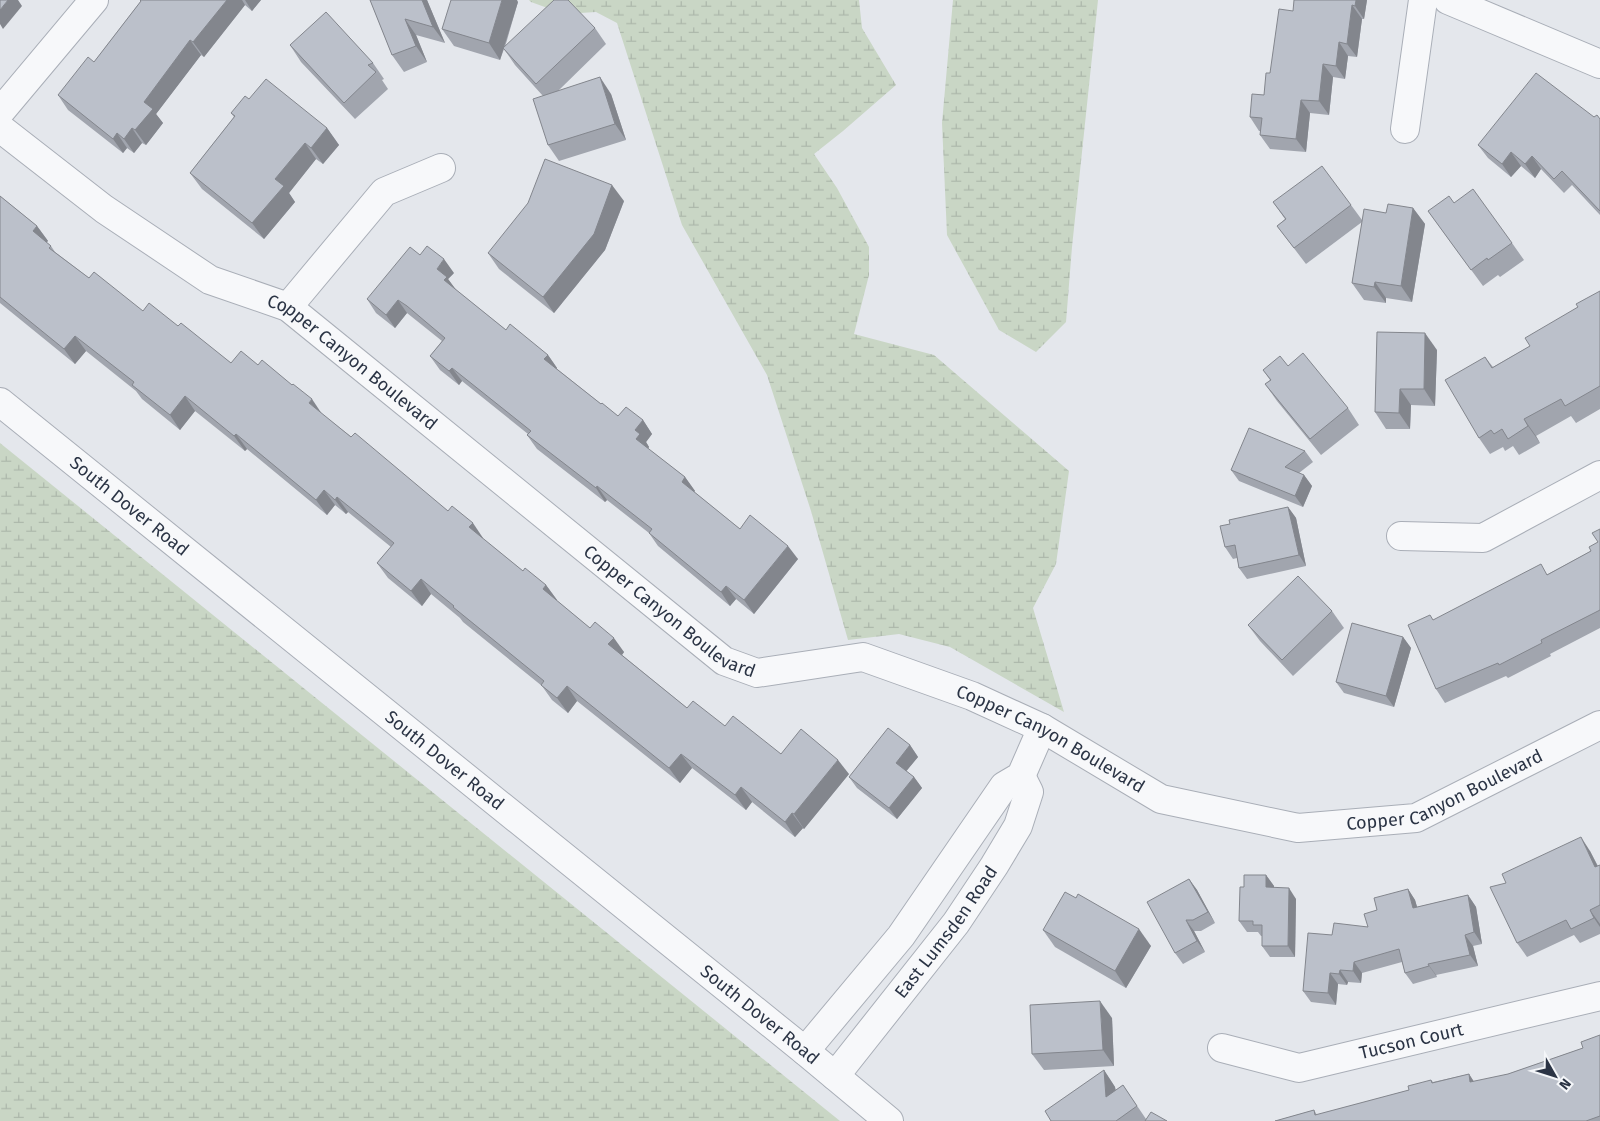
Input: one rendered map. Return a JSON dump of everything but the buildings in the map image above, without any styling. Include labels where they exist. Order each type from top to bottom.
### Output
[{"type":"street","points":[[0,112],[94,0]]},
{"type":"street","points":[[1406,129],[1423,0]]},
{"type":"street","points":[[1448,0],[1600,64]]},
{"type":"street","name":"Copper Canyon Boulevard","points":[[0,128],[104,208],[210,280],[288,307],[724,661],[757,673],[863,657],[972,696],[1042,728],[1161,799],[1298,828],[1416,818],[1600,725]]},
{"type":"street","points":[[288,307],[384,192],[441,168]]},
{"type":"street","name":"South Dover Road","points":[[0,402],[805,1051],[889,1121]]},
{"type":"street","points":[[1401,536],[1483,538],[1600,475]]},
{"type":"street","points":[[1022,776],[1042,728]]},
{"type":"street","name":"East Lumsden Road","points":[[805,1051],[901,936],[1004,786],[1022,776],[1030,792],[1018,826],[994,866],[956,923],[835,1076]]},
{"type":"street","name":"Tucson Court","points":[[1222,1048],[1299,1068],[1600,996]]},
{"type":"green space","points":[[529,0],[859,0],[862,28],[896,85],[814,154],[837,188],[869,247],[869,275],[854,334],[934,355],[1069,471],[1056,564],[1033,608],[1064,712],[950,647],[899,634],[848,640],[811,511],[767,375],[682,225],[617,23],[596,12],[564,14]]},
{"type":"green space","points":[[953,0],[1098,0],[1066,322],[1036,352],[999,330],[947,235],[942,123]]},
{"type":"green space","points":[[0,443],[840,1121],[0,1121]]}]
